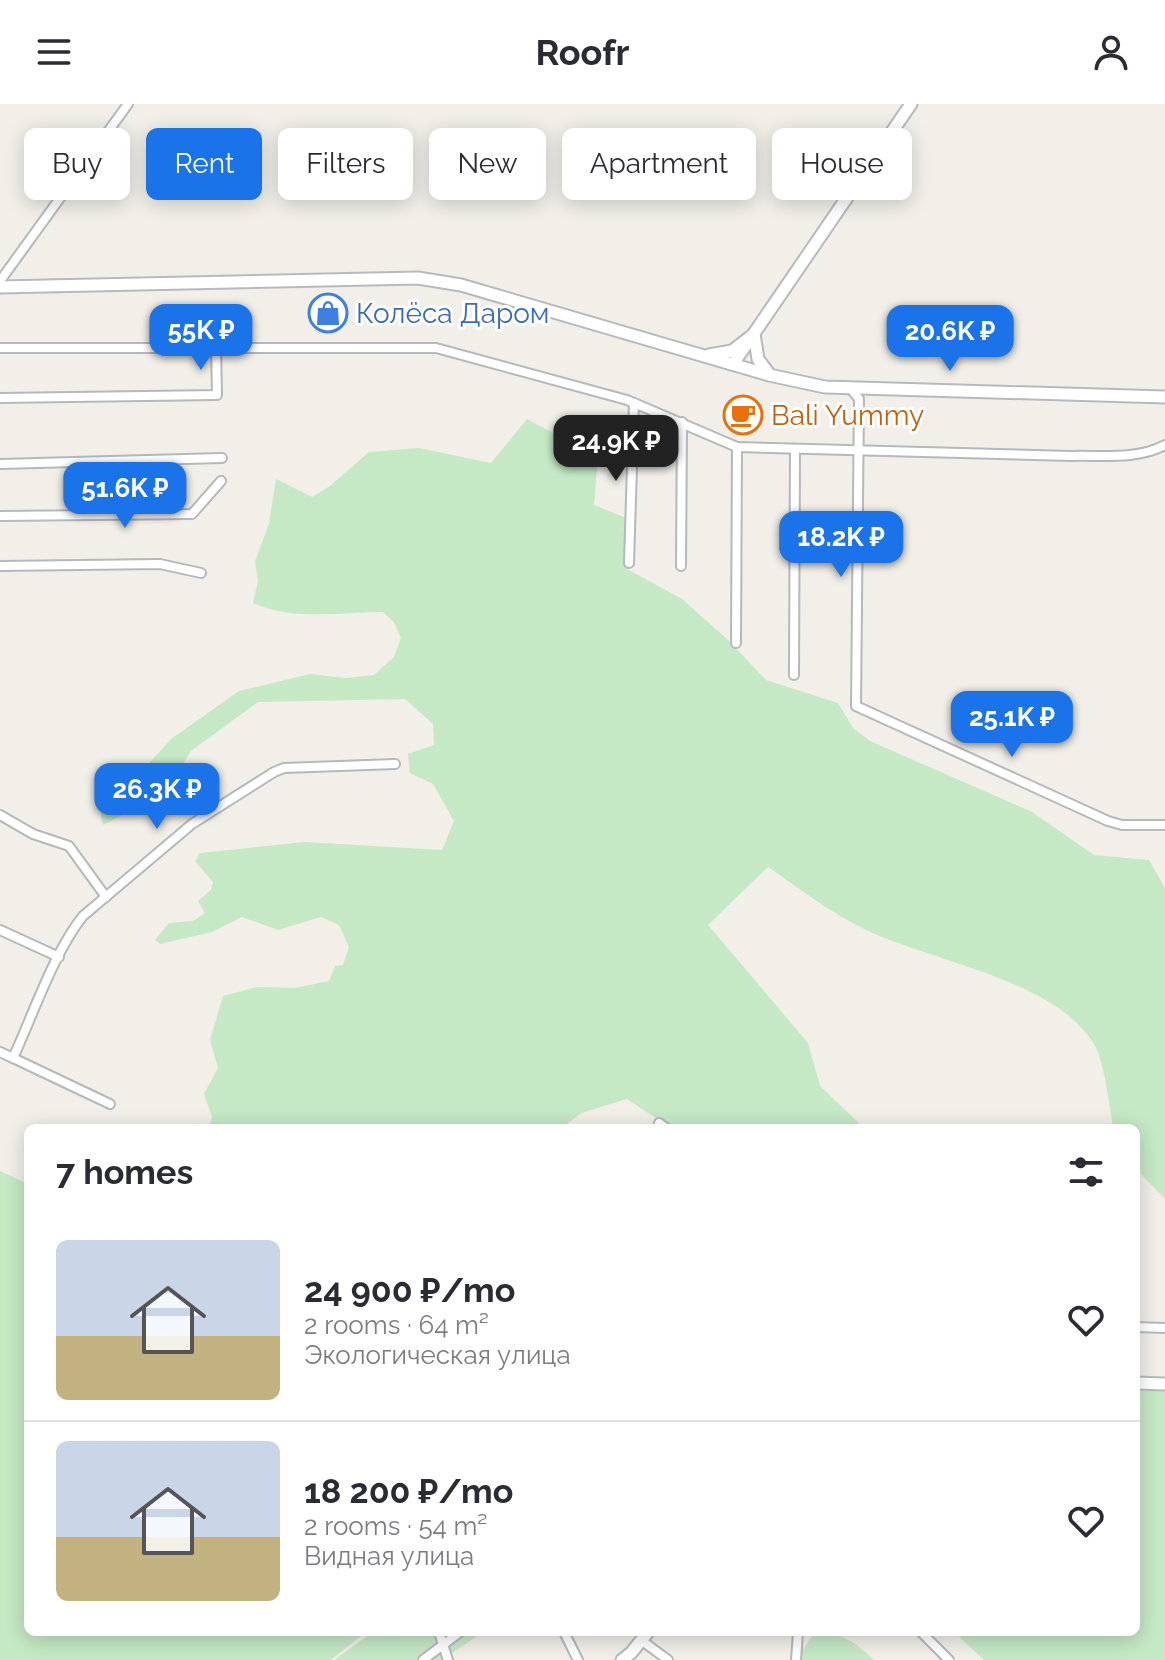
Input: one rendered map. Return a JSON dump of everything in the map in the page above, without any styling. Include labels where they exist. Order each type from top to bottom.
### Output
[{"type":"street","points":[[0,284],[128,104]]},
{"type":"street","points":[[733,364],[911,104]]},
{"type":"street","points":[[0,284],[418,278],[461,285],[798,383],[851,389],[1165,397]]},
{"type":"street","points":[[704,355],[732,351],[754,334]]},
{"type":"street","points":[[754,334],[758,359],[769,375]]},
{"type":"street","points":[[0,398],[217,395],[216,347]]},
{"type":"street","points":[[0,348],[436,348],[634,403],[737,447],[1122,455],[1151,451],[1165,445]]},
{"type":"street","points":[[851,389],[859,399],[856,706],[1108,821],[1122,825],[1165,825]]},
{"type":"street","points":[[629,563],[634,403]]},
{"type":"street","points":[[681,566],[682,422]]},
{"type":"street","points":[[736,643],[737,447]]},
{"type":"street","points":[[794,675],[795,450]]},
{"type":"street","points":[[0,464],[222,458]]},
{"type":"street","points":[[0,516],[192,514],[221,481]]},
{"type":"street","points":[[0,566],[160,564],[201,573]]},
{"type":"street","points":[[13,1058],[74,928],[192,824],[284,768],[395,764]]},
{"type":"street","points":[[0,815],[33,834],[69,846],[106,897]]},
{"type":"street","points":[[0,930],[59,957]]},
{"type":"street","points":[[0,1052],[110,1104]]},
{"type":"street","points":[[1140,1327],[1165,1328]]},
{"type":"street","points":[[1140,1383],[1165,1384]]},
{"type":"street","points":[[440,1636],[448,1660]]},
{"type":"street","points":[[423,1660],[455,1636]]},
{"type":"street","points":[[566,1636],[578,1660]]},
{"type":"street","points":[[622,1660],[645,1636],[668,1660]]},
{"type":"street","points":[[796,1660],[798,1636]]},
{"type":"street","points":[[925,1636],[949,1660]]},
{"type":"green space","points":[[527,419],[598,457],[594,505],[626,518],[627,569],[682,599],[728,640],[766,680],[838,703],[853,728],[870,741],[1032,812],[1094,855],[1149,860],[1165,888],[1165,1199],[1140,1173],[1140,1124],[1112,1124],[1098,1051],[1075,1022],[1051,1003],[1022,988],[866,930],[768,867],[708,925],[808,1043],[820,1086],[860,1124],[665,1124],[627,1099],[581,1113],[567,1124],[210,1124],[212,1117],[204,1094],[218,1068],[210,1040],[223,996],[257,987],[295,988],[329,981],[335,966],[343,965],[349,947],[339,925],[321,917],[278,930],[242,917],[212,932],[160,944],[155,940],[169,923],[193,921],[205,913],[198,901],[211,890],[213,882],[195,861],[200,853],[305,842],[442,850],[454,821],[433,784],[410,773],[408,754],[434,745],[433,724],[405,699],[258,702],[191,751],[165,792],[103,825],[99,805],[134,780],[171,739],[239,691],[310,674],[346,678],[374,675],[394,657],[401,638],[394,622],[383,612],[301,614],[253,603],[258,581],[255,561],[269,524],[276,479],[312,497],[330,486],[369,452],[419,448],[491,463]]},
{"type":"green space","points":[[0,1171],[24,1182],[24,1636],[361,1636],[331,1660],[0,1660]]},
{"type":"green space","points":[[1140,1391],[1165,1391],[1165,1660],[984,1660],[958,1636],[1140,1636]]},
{"type":"green space","points":[[367,1636],[477,1636],[442,1660],[334,1660]]},
{"type":"green space","points":[[812,1636],[838,1636],[861,1648],[874,1660],[799,1660],[798,1656]]},
{"type":"place","name":"Колёса Даром","points":[[328,313]]},
{"type":"place","name":"Bali Yummy","points":[[743,415]]}]
